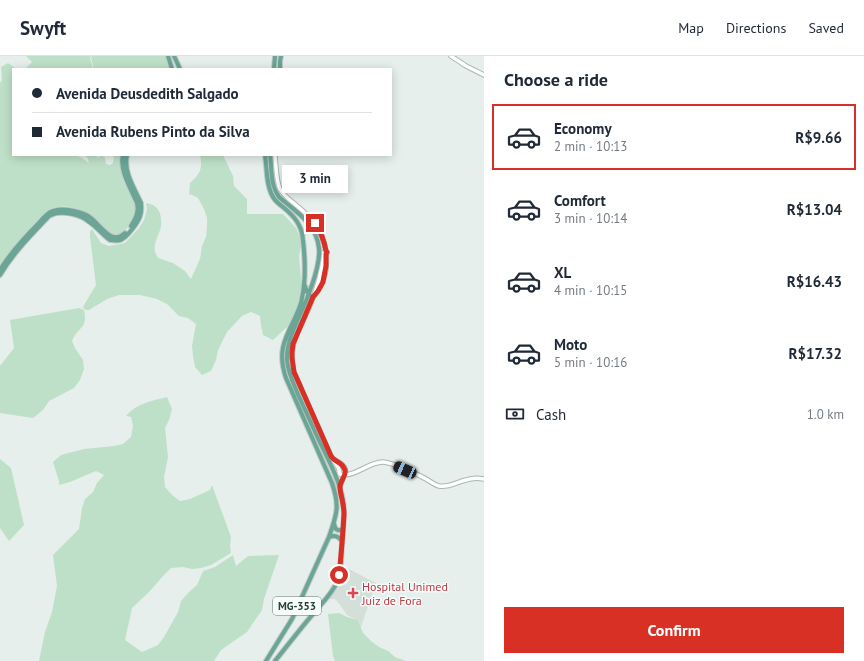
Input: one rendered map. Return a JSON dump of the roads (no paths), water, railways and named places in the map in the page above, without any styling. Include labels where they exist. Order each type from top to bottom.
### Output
[{"type":"main road","points":[[168,56],[172,68],[175,66],[180,68]]},
{"type":"main road","points":[[174,56],[180,68]]},
{"type":"main road","points":[[274,68],[276,56]]},
{"type":"main road","points":[[280,68],[281,56]]},
{"type":"main road","points":[[0,270],[16,247],[31,231],[48,214],[58,209],[70,210],[90,217],[109,235],[114,237],[123,235],[133,223],[138,208],[123,172],[123,156]]},
{"type":"main road","points":[[0,275],[20,248],[49,216],[54,214],[69,214],[82,217],[90,221],[110,240],[120,240],[124,238],[135,225],[142,209],[127,169],[127,156]]},
{"type":"main road","name":"MG-353","points":[[266,156],[268,182],[272,195],[277,202],[293,215],[301,229],[304,240],[305,283],[301,304],[282,350],[282,361],[286,378],[334,489],[337,498],[337,508],[334,524],[329,537],[292,619],[266,661]]},
{"type":"main road","name":"MG-353","points":[[270,156],[276,193],[309,223],[324,253],[316,268],[311,296],[289,343],[287,352],[288,366],[289,373],[340,487],[344,513],[339,575],[334,587],[275,661]]},
{"type":"main road","points":[[301,229],[305,224],[311,228]]},
{"type":"main road","points":[[305,283],[306,291],[311,296]]},
{"type":"main road","points":[[334,524],[337,530],[340,531],[343,529]]},
{"type":"main road","points":[[329,537],[336,536],[342,541]]},
{"type":"street","points":[[452,56],[466,66],[484,75]]},
{"type":"street","points":[[275,156],[280,189],[315,223],[323,238],[324,253],[321,281],[311,296],[293,344],[292,358],[294,372],[333,459],[339,466],[341,475],[348,474],[374,463],[386,462],[424,478],[439,487],[475,478],[484,479]]},
{"type":"street","points":[[333,459],[343,465],[346,473],[340,487]]},
{"type":"street","points":[[334,473],[340,472],[343,469],[356,471]]},
{"type":"waterway","points":[[277,67],[278,56]]},
{"type":"place","name":"Hospital Unimed Juiz de Fora","points":[[353,593]]}]
